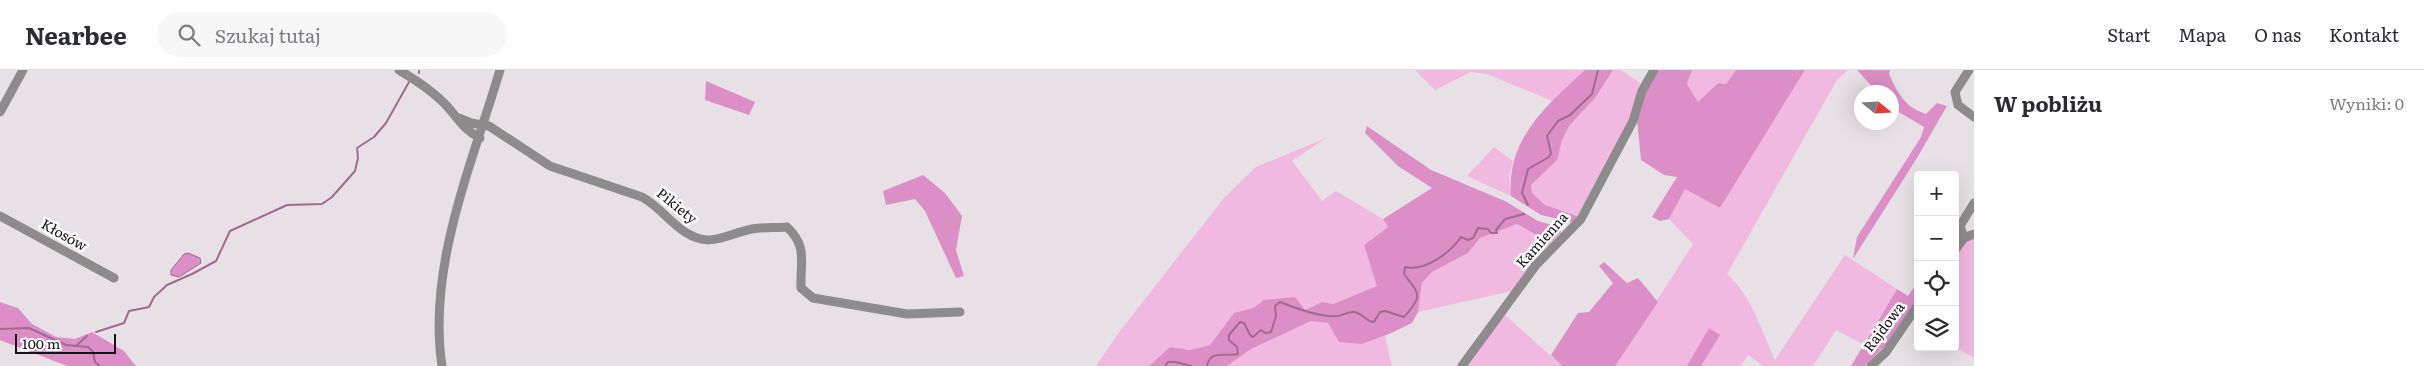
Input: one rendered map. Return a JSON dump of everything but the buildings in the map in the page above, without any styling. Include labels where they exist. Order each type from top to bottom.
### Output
[{"type":"street","points":[[0,112],[23,70]]},
{"type":"street","points":[[399,70],[426,86],[459,118],[467,131],[480,138]]},
{"type":"street","points":[[442,366],[439,316],[451,234],[458,203],[500,70]]},
{"type":"street","name":"Kamienna","points":[[1462,366],[1536,265],[1580,218],[1633,121],[1642,90],[1654,70]]},
{"type":"street","points":[[1969,70],[1955,92],[1958,105],[1974,117]]},
{"type":"street","points":[[459,118],[484,125]]},
{"type":"street","name":"Pikiety","points":[[484,125],[489,126],[550,166],[653,202],[684,232],[698,238],[722,240],[752,229],[787,228],[798,238],[803,249],[800,261],[802,288],[813,298],[907,314],[960,312]]},
{"type":"street","points":[[1964,238],[1960,226],[1974,203]]},
{"type":"street","name":"Kłosów","points":[[0,216],[114,278]]},
{"type":"street","points":[[1959,245],[1964,238],[1974,234]]},
{"type":"street","name":"Rajdowa","points":[[1871,366],[1886,352],[1917,306]]},
{"type":"shaded area","points":[[1415,70],[1585,70],[1552,101],[1487,74],[1471,72],[1435,90]]},
{"type":"shaded area","points":[[1585,70],[1613,70],[1595,98],[1569,126],[1562,140],[1557,160],[1531,185],[1532,193],[1545,205],[1577,216],[1572,222],[1541,215],[1511,196],[1511,176],[1515,157],[1522,140],[1532,125],[1557,96]]},
{"type":"shaded area","points":[[1613,70],[1620,70],[1640,83],[1630,119],[1577,216],[1545,205],[1532,193],[1531,185],[1556,160],[1562,140],[1569,126],[1595,98]]},
{"type":"shaded area","points":[[1659,70],[1692,70],[1687,84],[1698,102],[1718,83],[1726,84],[1736,70],[1805,70],[1720,208],[1685,189],[1669,219],[1660,221],[1652,217],[1677,177],[1664,175],[1641,160],[1637,120],[1645,92]]},
{"type":"shaded area","points":[[1692,70],[1736,70],[1726,84],[1718,83],[1698,102],[1687,84]]},
{"type":"shaded area","points":[[1805,70],[1848,70],[1837,80],[1727,274],[1743,292],[1775,360],[1845,255],[1897,289],[1863,344],[1836,330],[1813,366],[1763,366],[1748,355],[1741,366],[1615,366],[1693,244],[1669,219],[1685,189],[1720,208]]},
{"type":"shaded area","points":[[1857,70],[1890,70],[1889,74],[1894,85],[1871,85]]},
{"type":"shaded area","points":[[706,81],[755,102],[749,115],[705,100]]},
{"type":"shaded area","points":[[1899,93],[1907,104],[1926,114],[1937,103],[1947,106],[1917,158],[1853,259],[1857,237],[1921,137],[1924,127],[1899,112]]},
{"type":"shaded area","points":[[1367,126],[1431,170],[1505,201],[1538,221],[1559,227],[1561,232],[1540,254],[1536,252],[1540,237],[1517,224],[1480,238],[1468,253],[1432,272],[1422,283],[1418,312],[1412,323],[1362,344],[1339,342],[1328,323],[1311,321],[1251,349],[1227,366],[1149,366],[1170,347],[1190,350],[1210,345],[1234,313],[1253,308],[1264,300],[1295,297],[1305,310],[1322,302],[1333,304],[1377,286],[1364,245],[1388,227],[1383,219],[1432,188],[1398,166],[1365,133]]},
{"type":"shaded area","points":[[1326,138],[1292,161],[1322,201],[1336,191],[1383,219],[1388,227],[1364,245],[1378,286],[1333,304],[1322,302],[1304,310],[1264,300],[1253,308],[1234,313],[1210,345],[1190,350],[1170,347],[1149,366],[1096,366],[1120,331],[1224,198],[1256,167]]},
{"type":"shaded area","points":[[1494,147],[1513,161],[1509,177],[1511,196],[1467,176]]},
{"type":"shaded area","points":[[923,175],[945,193],[962,216],[956,250],[964,276],[956,278],[925,211],[915,199],[886,205],[883,191]]},
{"type":"shaded area","points":[[1517,224],[1540,237],[1536,252],[1540,254],[1512,291],[1418,312],[1422,284],[1432,272],[1468,253],[1480,238]]},
{"type":"shaded area","points":[[1974,239],[1974,358],[1959,350],[1959,252],[1967,241]]},
{"type":"shaded area","points":[[188,253],[200,258],[201,263],[179,277],[171,275],[171,270],[184,254]]},
{"type":"shaded area","points":[[1604,262],[1627,283],[1638,278],[1658,302],[1615,366],[1562,366],[1551,355],[1578,313],[1589,312],[1613,283],[1599,266]]},
{"type":"shaded area","points":[[1914,287],[1914,303],[1887,344],[1865,366],[1851,366],[1897,289],[1908,296]]},
{"type":"shaded area","points":[[0,302],[18,308],[32,324],[56,337],[75,339],[92,332],[124,351],[136,366],[67,366],[0,340]]},
{"type":"shaded area","points":[[1504,314],[1562,366],[1468,366]]},
{"type":"shaded area","points":[[1311,321],[1328,323],[1362,344],[1385,336],[1392,366],[1227,366],[1251,349]]},
{"type":"shaded area","points":[[1709,328],[1720,335],[1701,366],[1687,366]]},
{"type":"waterway","points":[[1528,205],[1522,193],[1528,169],[1549,157],[1551,153],[1547,136],[1558,121],[1570,115],[1592,94],[1598,70]]},
{"type":"waterway","points":[[96,332],[124,323],[129,311],[149,307],[154,297],[167,285],[216,261],[230,231],[287,205],[322,204],[332,197],[355,171],[358,158],[357,148],[374,137],[386,123],[409,82]]},
{"type":"waterway","points":[[1207,366],[1212,357],[1238,354],[1237,347],[1229,340],[1229,335],[1240,322],[1244,323],[1253,337],[1261,330],[1265,333],[1271,332],[1276,316],[1275,306],[1280,302],[1325,316],[1338,316],[1349,312],[1356,312],[1371,322],[1374,322],[1380,312],[1385,311],[1404,317],[1417,299],[1416,291],[1404,274],[1405,267],[1420,267],[1428,264],[1443,255],[1461,237],[1468,240],[1473,238],[1478,228],[1488,229],[1491,233],[1497,233],[1496,230],[1505,219],[1524,214]]},
{"type":"waterway","points":[[0,329],[29,328],[66,345],[88,347],[93,352],[95,362],[100,366]]},
{"type":"waterway","points":[[77,345],[87,336]]},
{"type":"waterway","points":[[1165,366],[1168,362],[1191,366]]}]
